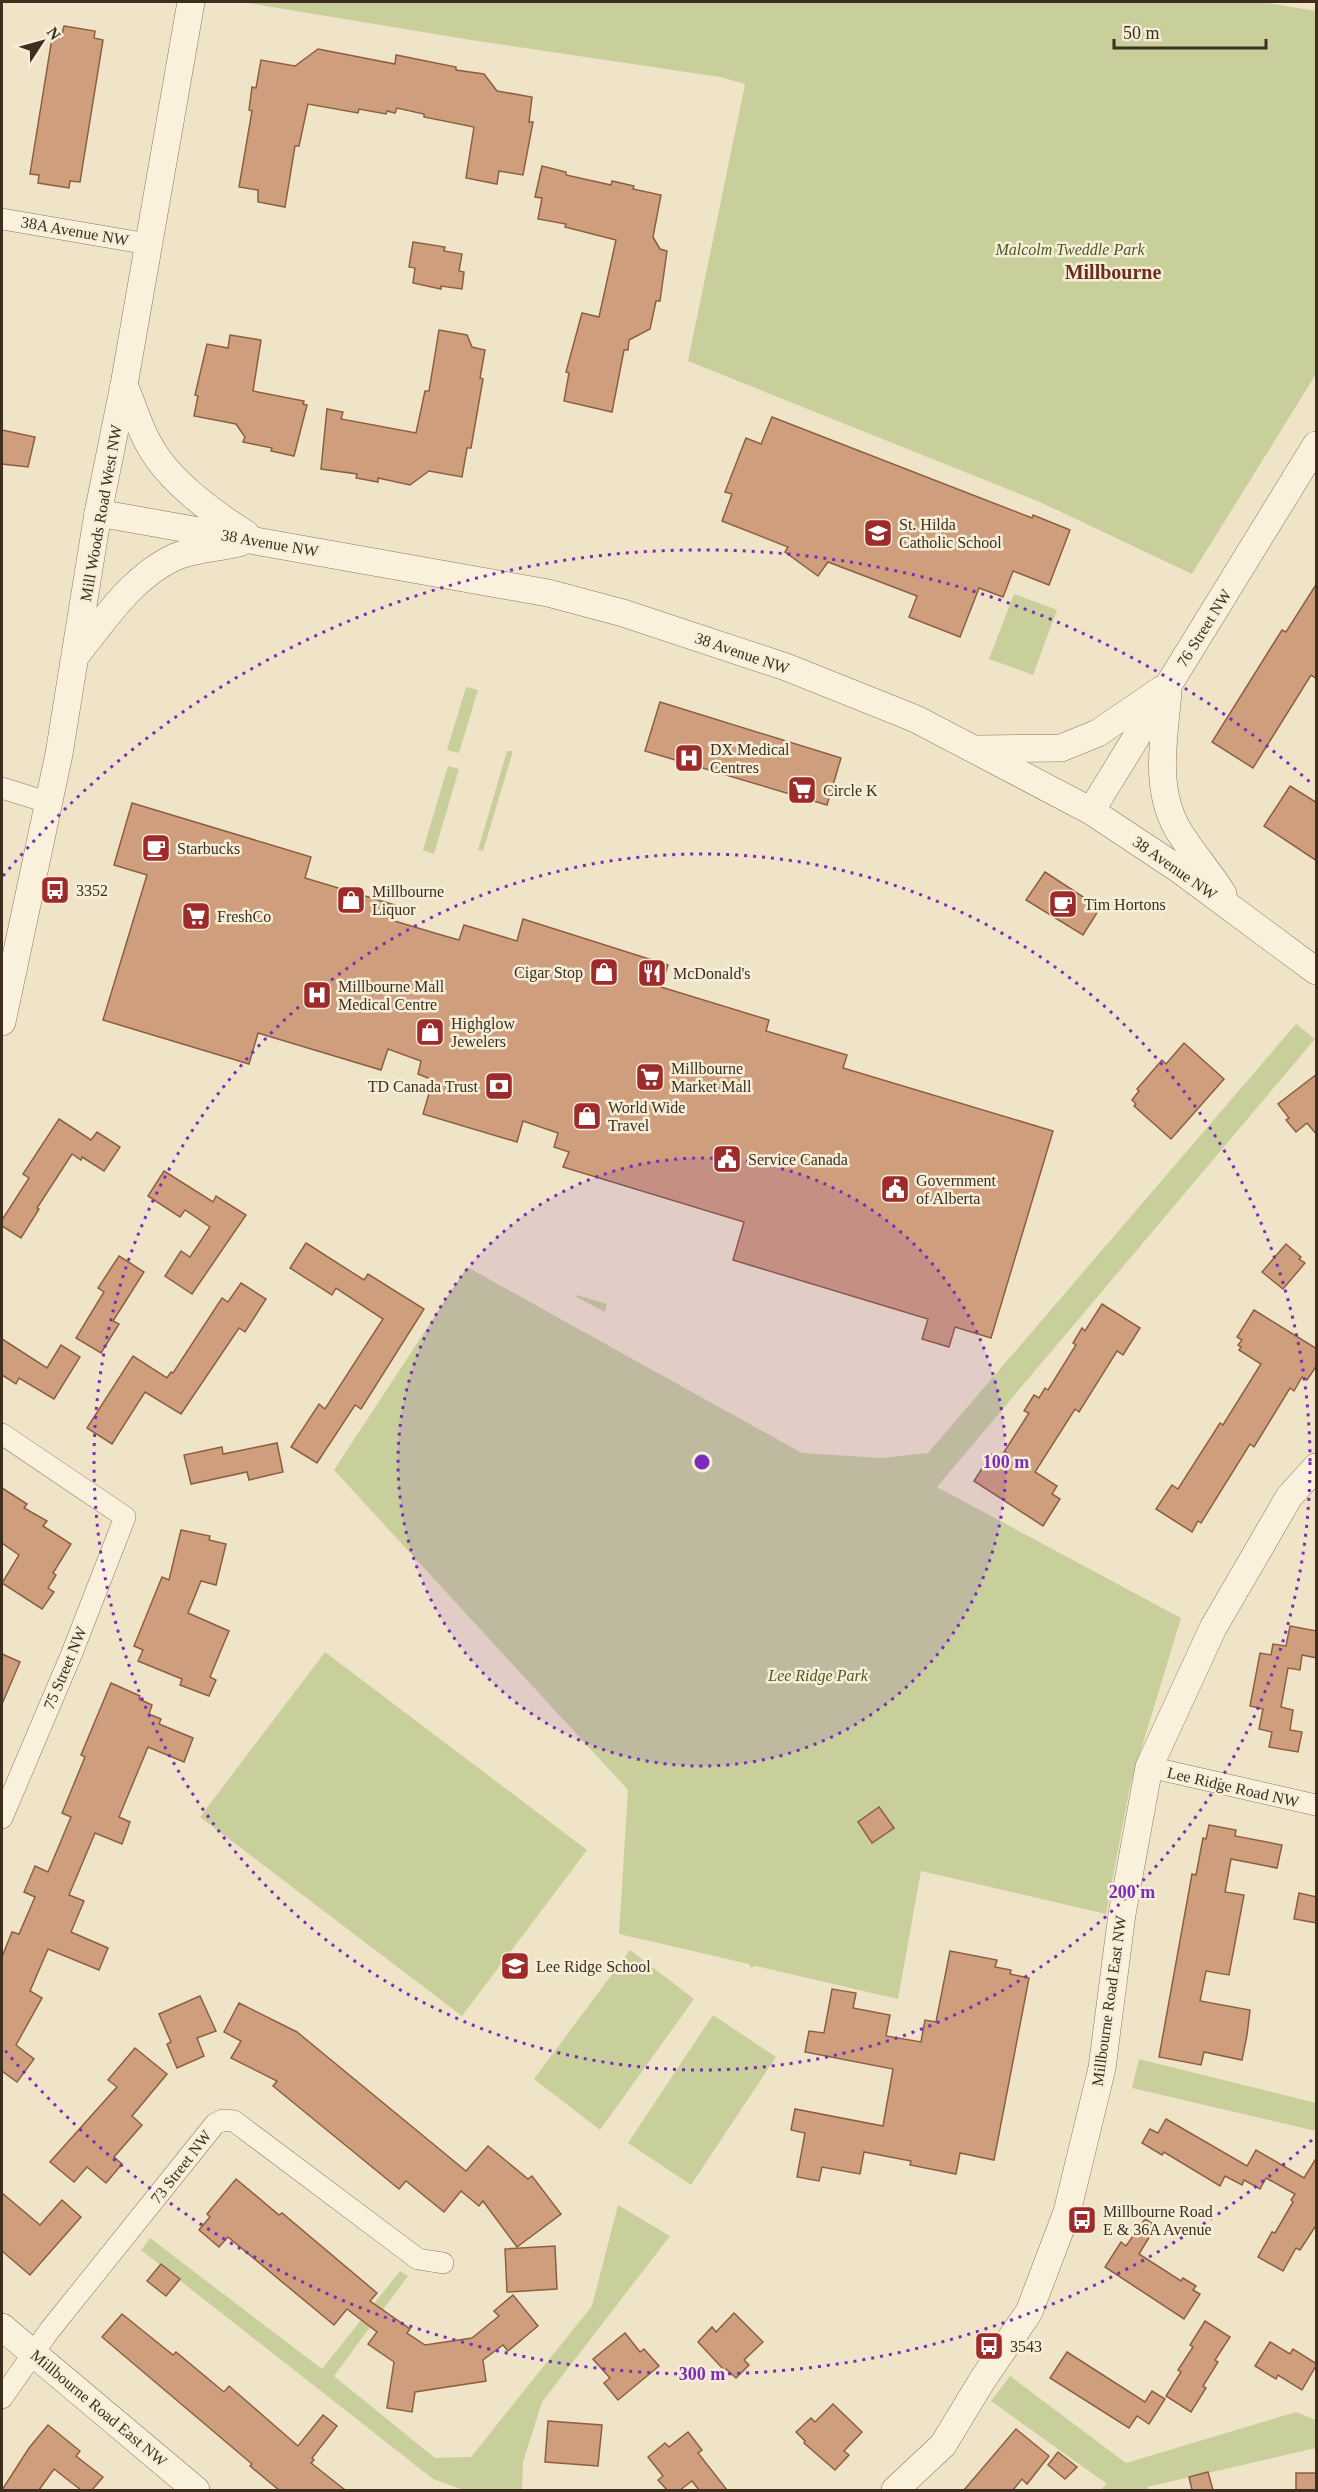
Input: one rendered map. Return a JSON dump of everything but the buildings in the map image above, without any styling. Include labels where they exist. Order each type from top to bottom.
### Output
[{"type":"street","name":"Mill Woods Road West NW","points":[[2,1022],[50,803],[77,655],[98,513],[124,385],[191,2]]},
{"type":"street","name":"38A Avenue NW","points":[[2,219],[148,244]]},
{"type":"street","points":[[124,385],[150,447],[171,472],[222,519],[255,540]]},
{"type":"street","name":"76 Street NW","points":[[1091,811],[1317,445]]},
{"type":"street","name":"38 Avenue NW","points":[[98,513],[548,593],[623,613],[786,667],[916,719],[1091,811],[1232,908],[1317,971]]},
{"type":"street","points":[[77,655],[131,589],[152,571],[177,556],[255,540]]},
{"type":"street","points":[[975,749],[1060,748],[1098,733],[1169,685]]},
{"type":"street","points":[[1169,685],[1162,754],[1163,797],[1179,832],[1210,873],[1232,908]]},
{"type":"street","points":[[2,788],[50,803]]},
{"type":"street","name":"75 Street NW","points":[[2,1434],[125,1517],[67,1664],[3,1808]]},
{"type":"street","name":"Millbourne Road East NW","points":[[896,2490],[944,2445],[983,2379],[1029,2312],[1067,2212],[1102,2068],[1122,1914],[1149,1767],[1213,1628],[1289,1497],[1317,1467]]},
{"type":"street","name":"Lee Ridge Road NW","points":[[1149,1767],[1317,1805]]},
{"type":"street","name":"73 Street NW","points":[[2,2398],[33,2352],[215,2124],[223,2120],[234,2121],[418,2259],[443,2263]]},
{"type":"street","name":"Millbourne Road East NW","points":[[2,2327],[196,2490]]},
{"type":"green space","name":"Malcolm Tweddle Park","points":[[242,2],[1261,2],[1316,11],[1316,374],[1192,574],[1042,503],[688,361],[745,84],[720,77],[471,40]]},
{"type":"green space","points":[[1014,594],[1057,610],[1033,675],[989,659]]},
{"type":"green space","points":[[466,687],[478,690],[459,753],[447,750]]},
{"type":"green space","points":[[507,751],[513,751],[483,851],[478,850]]},
{"type":"green space","points":[[448,766],[459,769],[434,854],[423,850]]},
{"type":"green space","name":"Lee Ridge Park","points":[[1296,1024],[1315,1039],[937,1487],[1181,1618],[1130,1786],[1106,1914],[921,1871],[898,1999],[756,1966],[751,1968],[749,1964],[619,1934],[628,1790],[334,1470],[467,1267],[802,1453],[882,1458],[928,1453]]},
{"type":"green space","points":[[577,1295],[607,1304],[605,1312],[576,1297]]},
{"type":"green space","points":[[325,1652],[587,1850],[462,2016],[200,1817]]},
{"type":"green space","points":[[630,1950],[694,1999],[600,2130],[534,2079]]},
{"type":"green space","points":[[713,2015],[776,2057],[691,2185],[628,2143]]},
{"type":"green space","points":[[1139,2059],[1316,2103],[1316,2131],[1132,2088]]},
{"type":"green space","points":[[618,2205],[670,2236],[542,2402],[523,2462],[522,2490],[464,2490],[433,2479],[141,2250],[150,2238],[322,2369],[400,2271],[408,2276],[334,2376],[435,2458],[471,2457],[592,2306]]},
{"type":"green space","points":[[1010,2376],[1126,2463],[1296,2412],[1316,2420],[1316,2448],[1147,2487],[1148,2490],[1100,2490],[1107,2484],[991,2401]]},
{"type":"place","name":"St. Hilda Catholic School","points":[[878,533]]},
{"type":"place","name":"DX Medical Centres","points":[[689,758]]},
{"type":"place","name":"Circle K","points":[[802,790]]},
{"type":"place","name":"Starbucks","points":[[156,848]]},
{"type":"place","name":"3352","points":[[55,890]]},
{"type":"place","name":"Millbourne Liquor","points":[[351,900]]},
{"type":"place","name":"Tim Hortons","points":[[1063,904]]},
{"type":"place","name":"FreshCo","points":[[196,916]]},
{"type":"place","name":"Cigar Stop","points":[[604,972]]},
{"type":"place","name":"McDonald's","points":[[652,973]]},
{"type":"place","name":"Millbourne Mall Medical Centre","points":[[317,995]]},
{"type":"place","name":"Highglow Jewelers","points":[[430,1032]]},
{"type":"place","name":"Millbourne Market Mall","points":[[650,1077]]},
{"type":"place","name":"TD Canada Trust","points":[[499,1086]]},
{"type":"place","name":"World Wide Travel","points":[[587,1116]]},
{"type":"place","name":"Service Canada","points":[[727,1159]]},
{"type":"place","name":"Government of Alberta","points":[[895,1189]]},
{"type":"place","name":"Lee Ridge School","points":[[515,1966]]},
{"type":"place","name":"Millbourne Road E & 36A Avenue","points":[[1082,2220]]},
{"type":"place","name":"3543","points":[[989,2346]]},
{"type":"district","name":"Millbourne","points":[[1113,272]]}]
